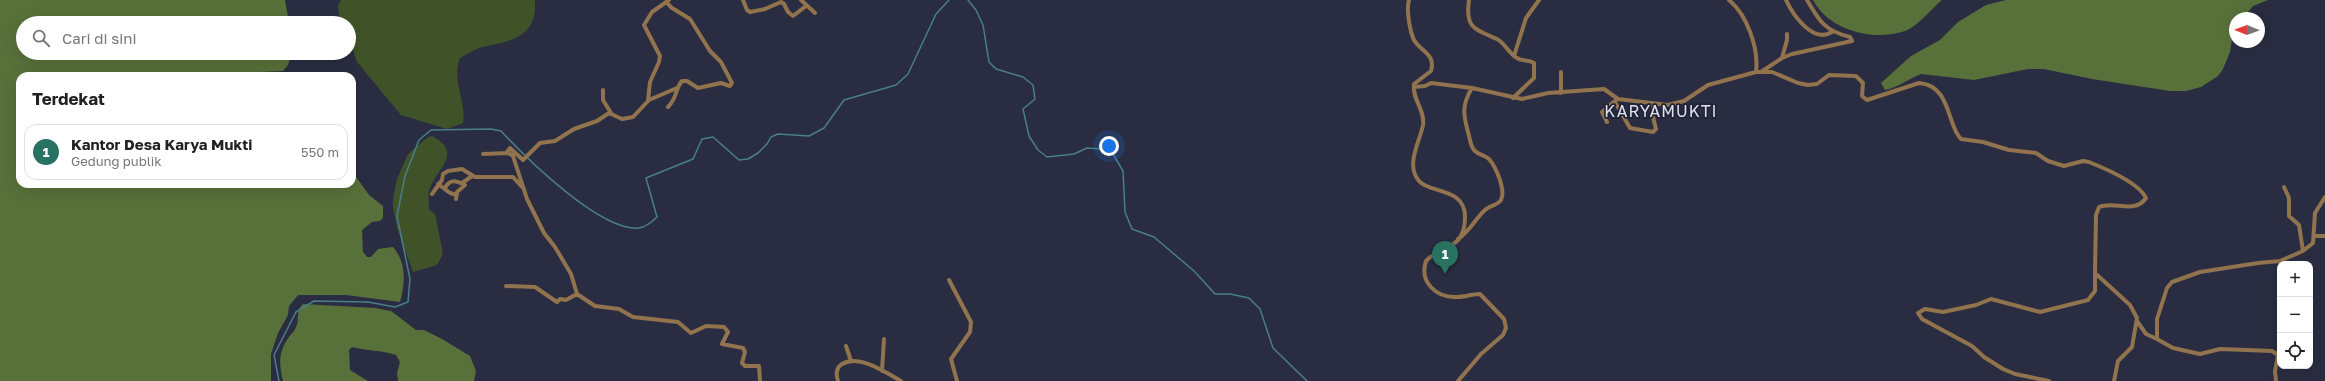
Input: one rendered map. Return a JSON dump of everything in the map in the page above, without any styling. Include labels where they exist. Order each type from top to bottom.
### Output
[{"type":"street","points":[[743,0],[747,10],[750,12],[765,10],[781,2],[793,16],[806,6]]},
{"type":"street","points":[[801,0],[806,6],[816,13]]},
{"type":"street","points":[[1409,0],[1413,37],[1428,53],[1432,63],[1431,71],[1417,80],[1414,87],[1415,98],[1422,108],[1423,116],[1421,133],[1414,149],[1417,176],[1420,181],[1441,190],[1462,204],[1465,220],[1458,240]]},
{"type":"street","points":[[1469,0],[1467,16],[1471,24],[1491,38],[1497,39],[1514,56],[1519,59],[1533,62],[1535,74],[1513,98]]},
{"type":"street","points":[[1729,0],[1742,14],[1755,50],[1758,72]]},
{"type":"street","points":[[1786,0],[1801,24],[1816,34],[1827,34],[1832,32]]},
{"type":"street","points":[[1606,122],[1602,112],[1616,100],[1668,105],[1680,103],[1708,85],[1758,72],[1782,58],[1852,41],[1850,37],[1832,32],[1816,16],[1806,0]]},
{"type":"street","points":[[603,90],[603,100],[611,113],[621,119],[633,117],[646,105],[649,100],[650,82],[659,62],[660,56],[644,25],[652,12],[668,1],[690,19],[710,51],[721,62],[732,83],[730,86],[721,83],[698,88],[684,81],[677,88],[649,100]]},
{"type":"street","points":[[1514,56],[1526,18],[1537,1]]},
{"type":"street","points":[[1782,58],[1787,40],[1787,34]]},
{"type":"street","points":[[1561,72],[1561,93]]},
{"type":"street","points":[[1758,72],[1778,74],[1798,83],[1808,85],[1817,84],[1829,75],[1856,76],[1864,83],[1862,94],[1867,100],[1919,83],[1928,84],[1936,90],[1947,106],[1961,139],[1983,142],[2009,150],[2037,153],[2048,161],[2064,166],[2084,161],[2089,162],[2138,187],[2144,200],[2138,206],[2130,207],[2106,205],[2099,207],[2096,215],[2095,227],[2096,291],[2088,300],[2043,312],[1991,299],[1963,308],[1940,312],[1925,309],[1918,313],[1922,319],[1972,346],[1984,358],[2003,369],[2015,374],[2049,381]]},
{"type":"street","points":[[1414,87],[1425,86],[1432,83],[1472,88],[1513,98],[1536,97],[1548,93],[1604,89],[1616,100],[1630,128],[1653,132],[1656,130],[1652,117],[1653,103]]},
{"type":"street","points":[[668,107],[677,95],[677,88]]},
{"type":"street","points":[[1458,381],[1463,379],[1472,363],[1503,335],[1506,328],[1504,320],[1480,294],[1448,296],[1436,291],[1427,283],[1424,275],[1426,261],[1458,240],[1471,228],[1485,209],[1499,202],[1502,196],[1499,179],[1492,163],[1489,159],[1474,151],[1470,139],[1463,108],[1465,99],[1472,88]]},
{"type":"street","points":[[508,153],[510,148],[523,160],[540,144],[555,142],[574,129],[586,123],[597,121],[611,113]]},
{"type":"street","points":[[483,154],[508,153],[513,156],[522,187],[544,233],[555,247],[571,274],[577,294],[595,306],[619,309],[633,317],[678,322],[691,333],[706,326],[724,327],[728,332],[722,344],[743,348],[745,352],[742,363],[745,366],[759,366],[760,381]]},
{"type":"street","points":[[432,194],[442,180],[441,176],[448,171],[462,169],[472,176],[513,177],[522,187]]},
{"type":"street","points":[[462,183],[472,176]]},
{"type":"street","points":[[438,184],[457,197],[465,185],[456,181],[450,182],[444,188]]},
{"type":"street","points":[[2284,187],[2289,198],[2289,216],[2299,225],[2303,251]]},
{"type":"street","points":[[2157,339],[2157,319],[2167,288],[2172,282],[2200,272],[2258,262],[2280,262],[2303,251],[2313,243],[2315,213],[2325,197]]},
{"type":"street","points":[[2314,236],[2325,236]]},
{"type":"street","points":[[2095,273],[2130,305],[2136,314],[2137,321],[2132,347],[2118,361],[2114,381]]},
{"type":"street","points":[[949,280],[971,322],[970,332],[951,359],[958,381],[963,381]]},
{"type":"street","points":[[506,286],[534,287],[557,302],[560,299],[566,300],[577,294]]},
{"type":"street","points":[[2137,321],[2146,334],[2173,348],[2200,354],[2220,349],[2272,351],[2278,355],[2275,372],[2276,381]]},
{"type":"street","points":[[882,371],[884,339]]},
{"type":"street","points":[[846,346],[851,361]]},
{"type":"street","points":[[838,381],[837,370],[839,367],[851,361],[869,364],[901,381]]},
{"type":"green space","points":[[0,0],[285,0],[288,16],[16,16],[16,60],[290,60],[283,71],[16,72],[16,188],[356,188],[356,177],[369,195],[383,206],[383,218],[380,221],[372,222],[362,230],[363,252],[367,257],[371,257],[378,249],[393,247],[398,253],[404,274],[400,302],[346,295],[298,295],[289,306],[288,315],[278,333],[271,354],[271,381],[0,381]]},
{"type":"green space","points":[[341,0],[535,0],[534,13],[531,23],[526,31],[511,40],[479,48],[460,58],[457,75],[464,115],[463,123],[447,129],[401,115],[357,62],[356,16],[339,16],[338,6]]},
{"type":"green space","points":[[1813,0],[1942,0],[1918,23],[1908,30],[1877,35],[1864,34],[1840,26],[1829,19]]},
{"type":"green space","points":[[2006,0],[2268,0],[2253,6],[2248,12],[2229,12],[2229,48],[2231,48],[2223,69],[2218,76],[2201,87],[2186,91],[2170,91],[2092,79],[2044,69],[2028,69],[1974,80],[1921,74],[1895,87],[1885,90],[1881,83],[1911,56],[1940,40],[1958,22],[1986,5]]},
{"type":"green space","points":[[432,136],[442,143],[446,149],[447,156],[429,191],[429,209],[435,214],[443,254],[437,265],[413,272],[397,228],[393,199],[397,179],[408,154],[428,137]]},
{"type":"green space","points":[[303,304],[375,308],[391,311],[416,330],[424,330],[470,356],[476,371],[474,381],[398,381],[397,373],[400,362],[396,355],[352,347],[349,350],[350,370],[368,381],[283,381],[280,364],[281,353],[285,342],[297,324],[298,313]]},
{"type":"waterway","points":[[279,381],[274,355],[296,312],[314,301],[368,302],[395,307],[408,302],[410,279],[397,216],[405,176],[419,140],[431,130],[491,129],[501,131],[546,175],[585,206],[605,218],[623,226],[639,228],[649,224],[657,217],[646,178],[693,159],[702,139],[713,137],[739,160],[748,159],[758,153],[767,144],[771,137],[778,134],[809,136],[824,128],[844,100],[896,85],[908,74],[936,14],[949,0]]},
{"type":"waterway","points":[[968,0],[976,10],[983,25],[989,62],[996,69],[1023,77],[1033,85],[1035,99],[1023,109],[1029,136],[1038,150],[1047,157],[1074,154],[1087,148],[1103,149],[1113,154],[1123,171],[1125,212],[1132,229],[1154,237],[1194,271],[1215,294],[1230,294],[1249,298],[1260,309],[1273,348],[1307,381]]},
{"type":"place","name":"Kantor Desa Karya Mukti","points":[[1445,274]]},
{"type":"district","name":"KARYAMUKTI","points":[[1661,111]]}]
